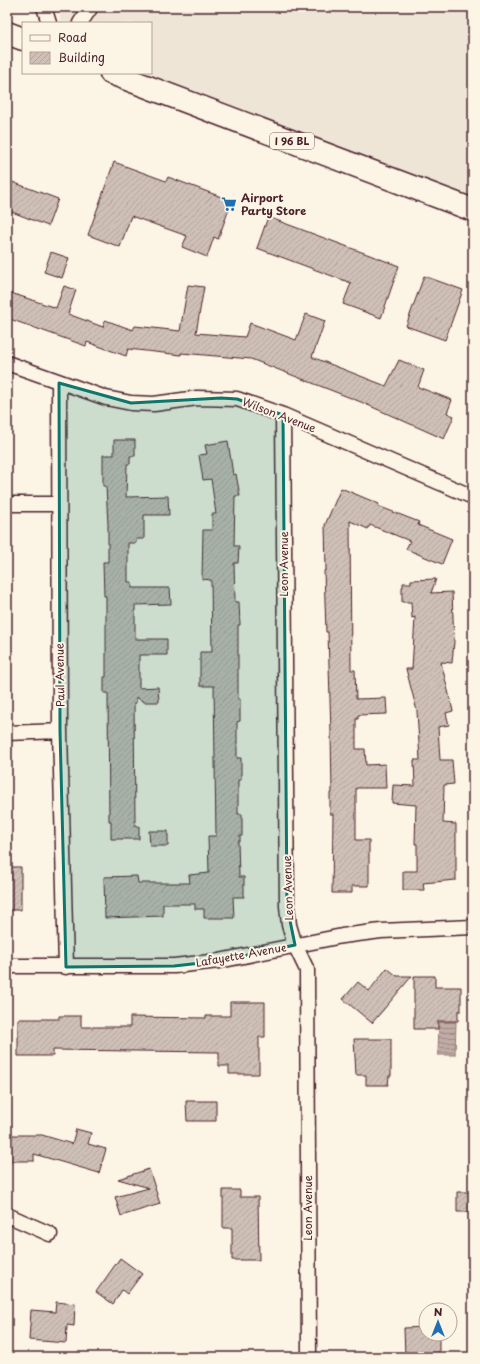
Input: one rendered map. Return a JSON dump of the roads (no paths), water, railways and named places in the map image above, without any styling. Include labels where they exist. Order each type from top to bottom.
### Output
[{"type":"main road","points":[[7,33],[22,39]]},
{"type":"main road","name":"I 96 BL","points":[[114,74],[473,210]]},
{"type":"street","points":[[44,7],[49,22]]},
{"type":"street","points":[[81,22],[91,7]]},
{"type":"street","name":"Wilson Avenue","points":[[7,363],[59,383],[106,398],[131,403],[154,404],[197,398],[237,400],[283,415],[473,497]]},
{"type":"street","name":"Paul Avenue","points":[[59,383],[58,504],[60,731],[66,967]]},
{"type":"street","name":"Leon Avenue","points":[[283,415],[287,906],[289,925],[295,945],[307,970],[309,1357]]},
{"type":"street","points":[[7,504],[58,504]]},
{"type":"street","points":[[7,732],[60,731]]},
{"type":"street","name":"Lafayette Avenue","points":[[7,966],[174,966],[219,961],[295,945],[382,931],[473,927]]},
{"type":"street","points":[[7,1215],[50,1234]]},
{"type":"place","name":"Airport Party Store","points":[[229,204]]}]
